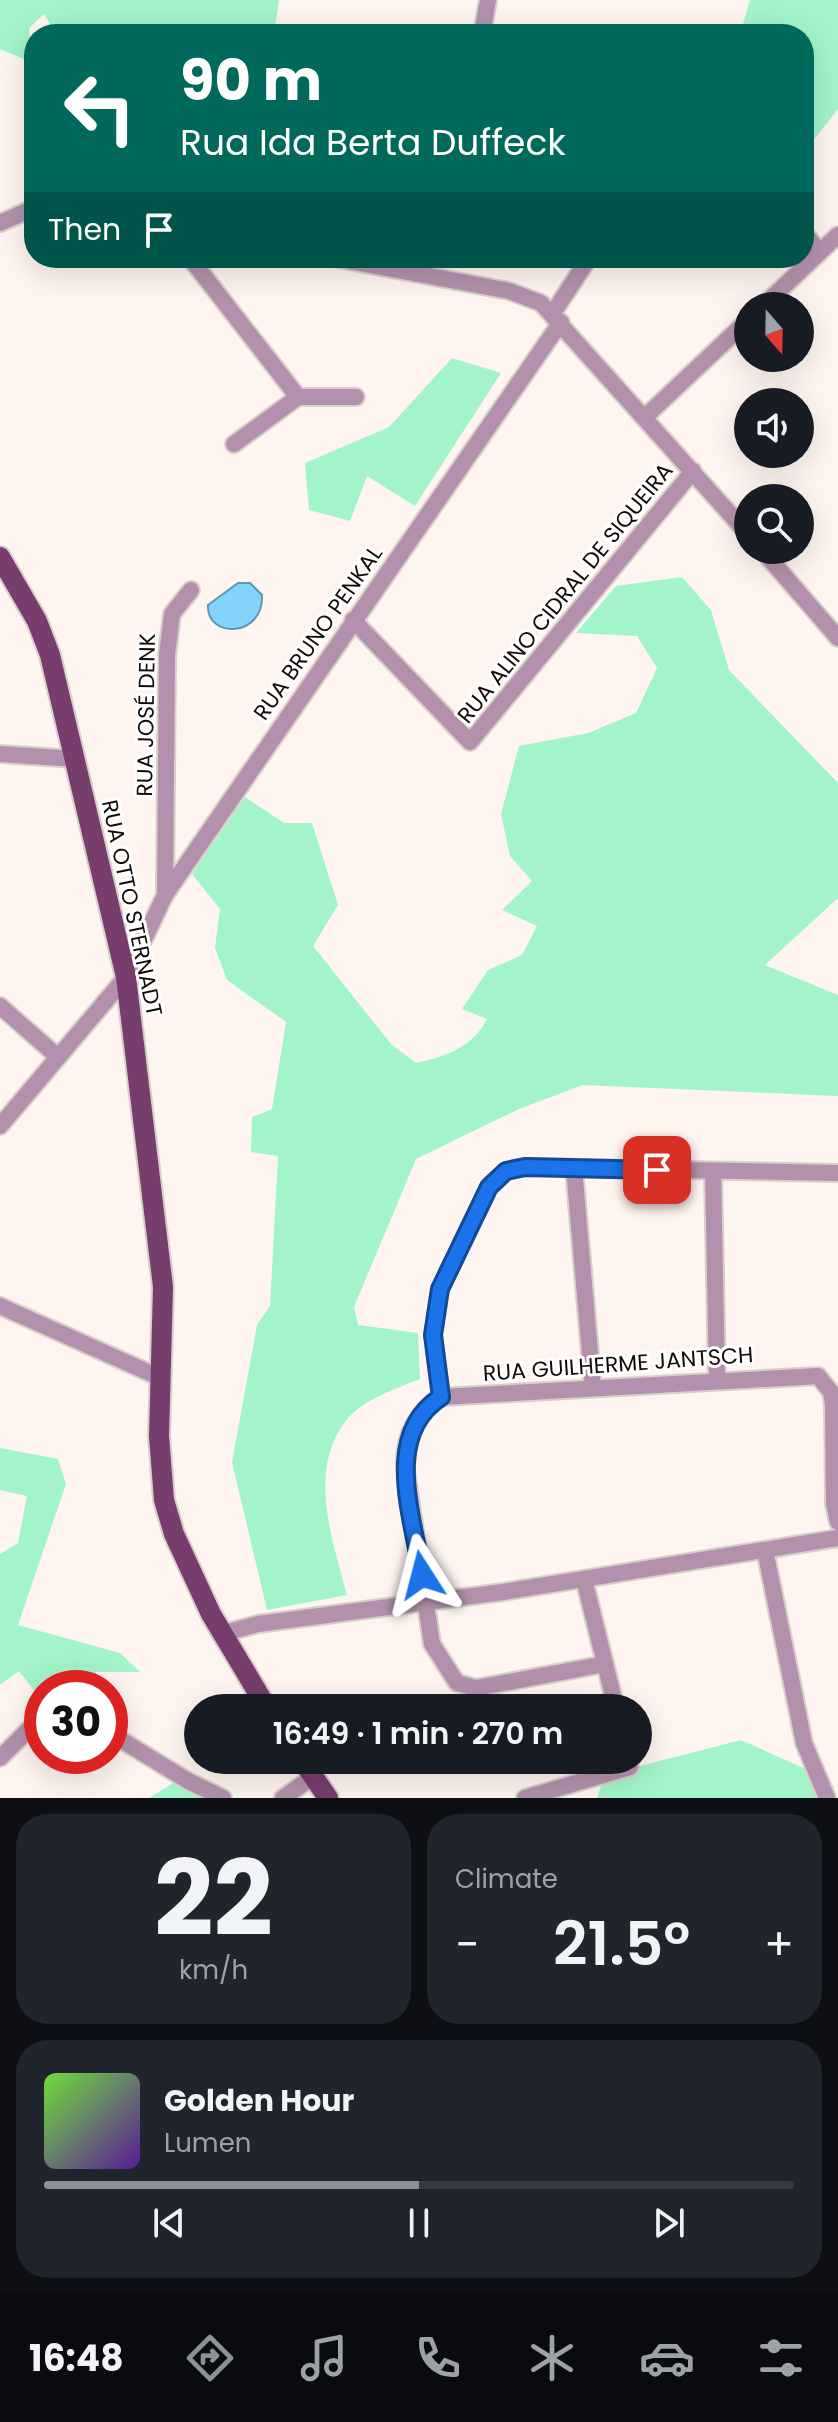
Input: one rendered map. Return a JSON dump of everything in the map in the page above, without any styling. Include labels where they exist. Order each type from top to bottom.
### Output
[{"type":"main road","name":"RUA OTTO STERNADT","points":[[3,566],[43,636],[76,759],[126,977],[163,1287],[159,1436],[164,1500],[174,1534],[221,1634],[258,1694]]},
{"type":"main road","points":[[312,1774],[328,1798]]},
{"type":"street","points":[[484,24],[488,0]]},
{"type":"street","points":[[0,223],[24,212]]},
{"type":"street","points":[[814,258],[838,235]]},
{"type":"street","points":[[814,245],[820,252]]},
{"type":"street","points":[[198,268],[298,397]]},
{"type":"street","points":[[375,268],[509,291],[530,298],[557,318],[734,518]]},
{"type":"street","name":"RUA BRUNO PENKAL","points":[[0,1126],[126,977],[165,895],[557,318],[584,268]]},
{"type":"street","points":[[778,292],[803,268]]},
{"type":"street","points":[[646,416],[734,333]]},
{"type":"street","points":[[234,444],[298,397],[356,397]]},
{"type":"street","name":"RUA ALINO CIDRAL DE SIQUEIRA","points":[[353,620],[470,742],[693,471]]},
{"type":"street","points":[[775,564],[837,633]]},
{"type":"street","name":"RUA JOSÉ DENK","points":[[165,895],[167,646],[172,614],[191,590]]},
{"type":"street","points":[[0,754],[76,759]]},
{"type":"street","points":[[0,1006],[58,1057]]},
{"type":"street","points":[[605,1664],[466,1688],[449,1674],[432,1644],[404,1451],[419,1417],[441,1397],[433,1335],[435,1302],[489,1187],[496,1178],[516,1168],[838,1173]]},
{"type":"street","points":[[574,1168],[593,1388]]},
{"type":"street","points":[[713,1171],[717,1380]]},
{"type":"street","points":[[0,1306],[161,1378]]},
{"type":"street","name":"RUA GUILHERME JANTSCH","points":[[441,1397],[809,1375],[826,1382],[833,1405],[834,1504],[838,1522]]},
{"type":"street","points":[[221,1634],[258,1624],[584,1579],[838,1538]]},
{"type":"street","points":[[765,1550],[804,1743],[827,1798]]},
{"type":"street","points":[[584,1579],[612,1694]]},
{"type":"street","points":[[0,1758],[24,1734]]},
{"type":"street","points":[[128,1744],[188,1781],[223,1798]]},
{"type":"street","points":[[283,1798],[303,1774]]},
{"type":"street","points":[[525,1798],[606,1774]]},
{"type":"green space","points":[[0,0],[279,0],[275,24],[50,24],[44,14],[33,24],[24,24],[24,59],[0,49]]},
{"type":"green space","points":[[750,0],[838,0],[838,109],[814,139],[814,24],[743,24]]},
{"type":"green space","points":[[452,358],[501,373],[415,506],[367,476],[350,521],[309,510],[305,463],[389,427]]},
{"type":"green space","points":[[682,577],[711,610],[729,670],[838,783],[838,898],[765,965],[838,995],[838,1096],[583,1085],[519,1109],[416,1159],[354,1307],[358,1325],[418,1333],[420,1379],[361,1407],[345,1422],[334,1442],[327,1463],[326,1507],[347,1595],[267,1610],[232,1462],[257,1325],[270,1306],[278,1156],[251,1152],[252,1117],[272,1109],[286,1022],[227,980],[215,948],[220,909],[192,874],[245,797],[284,823],[312,823],[338,905],[313,946],[391,1044],[416,1063],[437,1058],[466,1044],[487,1019],[462,1009],[488,970],[522,955],[537,926],[502,910],[532,881],[510,856],[501,814],[519,746],[588,733],[636,713],[657,668],[637,636],[576,633],[616,586]]},
{"type":"green space","points":[[0,1448],[58,1459],[66,1484],[18,1625],[120,1653],[140,1672],[24,1670],[24,1678],[19,1671],[0,1685],[0,1554],[18,1543],[27,1496],[0,1490]]},
{"type":"green space","points":[[741,1740],[817,1774],[827,1798],[597,1798],[605,1775],[652,1774],[652,1763]]},
{"type":"green space","points":[[175,1782],[206,1798],[149,1798]]},
{"type":"water","points":[[238,583],[250,583],[262,595],[260,609],[245,626],[225,628],[216,624],[210,616],[208,605]]},
{"type":"route","points":[[422,1575],[404,1451],[407,1438],[419,1417],[441,1397],[433,1335],[435,1302],[489,1187],[506,1171],[525,1167],[657,1170]]}]
